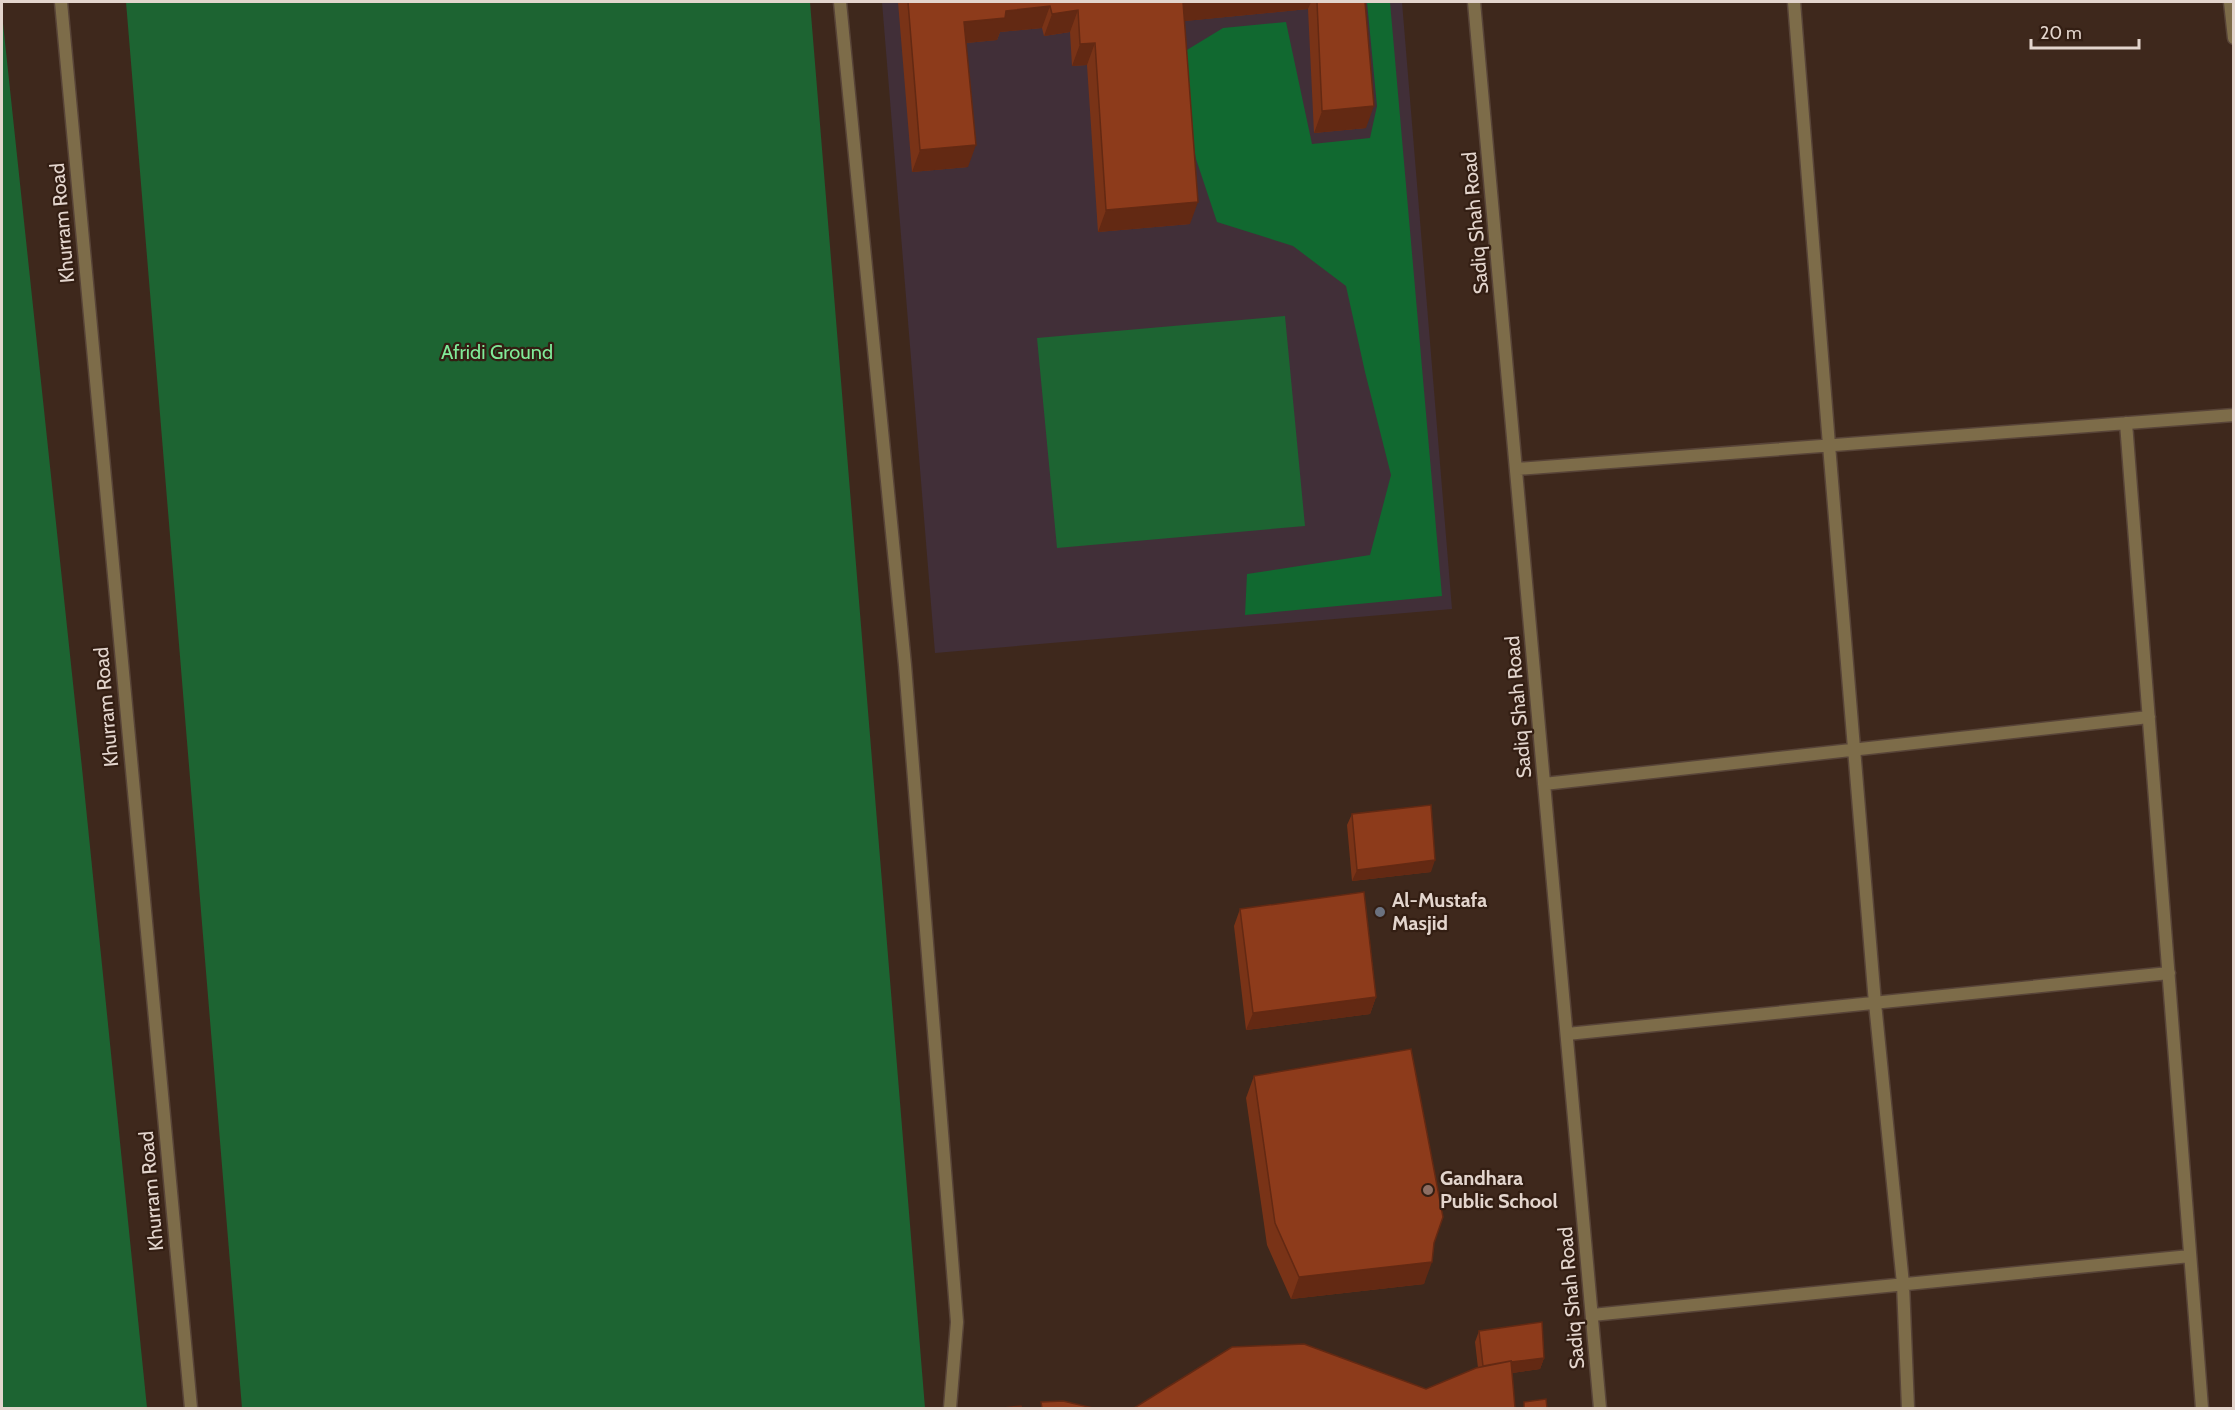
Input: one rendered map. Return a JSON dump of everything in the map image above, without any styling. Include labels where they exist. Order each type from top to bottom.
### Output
[{"type":"street","name":"Khurram Road","points":[[61,2],[190,1408]]},
{"type":"street","points":[[840,2],[905,665],[957,1322],[950,1408]]},
{"type":"street","name":"Sadiq Shah Road","points":[[1474,2],[1600,1408]]},
{"type":"street","points":[[1794,2],[1828,446],[1875,1003],[1903,1284],[1908,1408]]},
{"type":"street","points":[[2230,2],[2234,38]]},
{"type":"street","points":[[1516,469],[2234,415]]},
{"type":"street","points":[[2126,423],[2202,1408]]},
{"type":"street","points":[[1544,784],[2149,717]]},
{"type":"street","points":[[1567,1034],[2169,973]]},
{"type":"street","points":[[1592,1315],[2190,1256]]},
{"type":"shaded area","points":[[882,2],[1402,2],[1452,609],[935,653]]},
{"type":"green space","name":"Afridi Ground","points":[[126,2],[810,2],[925,1408],[242,1408]]},
{"type":"green space","points":[[1367,2],[1390,2],[1442,596],[1245,615],[1247,574],[1370,555],[1391,475],[1346,286],[1293,246],[1217,222],[1196,159],[1177,56],[1223,28],[1286,22],[1312,144],[1370,138],[1377,106]]},
{"type":"green space","points":[[2,14],[82,768],[147,1408],[2,1408]]},
{"type":"green space","points":[[1285,316],[1305,526],[1057,548],[1037,338]]},
{"type":"building","points":[[908,2],[1183,2],[1198,202],[1106,210],[1095,43],[1080,44],[1078,10],[1052,14],[1050,6],[1006,11],[1005,18],[964,22],[976,145],[920,150]]},
{"type":"building","points":[[1317,2],[1365,2],[1374,106],[1322,111]]},
{"type":"building","points":[[1431,805],[1435,860],[1357,870],[1352,814]]},
{"type":"building","points":[[1364,892],[1376,997],[1253,1013],[1240,909]]},
{"type":"building","points":[[1411,1049],[1443,1217],[1434,1243],[1432,1262],[1299,1277],[1275,1223],[1254,1076]]},
{"type":"building","points":[[1542,1322],[1544,1358],[1483,1366],[1479,1331]]},
{"type":"building","points":[[1304,1344],[1426,1389],[1476,1368],[1511,1361],[1515,1408],[1134,1408],[1232,1347]]},
{"type":"building","points":[[1546,1399],[1547,1408],[1524,1408],[1524,1402]]},
{"type":"building","points":[[1063,1401],[1093,1408],[1042,1408],[1041,1402]]},
{"type":"place","name":"Al-Mustafa Masjid","points":[[1380,912]]},
{"type":"place","name":"Gandhara Public School","points":[[1428,1190]]}]
